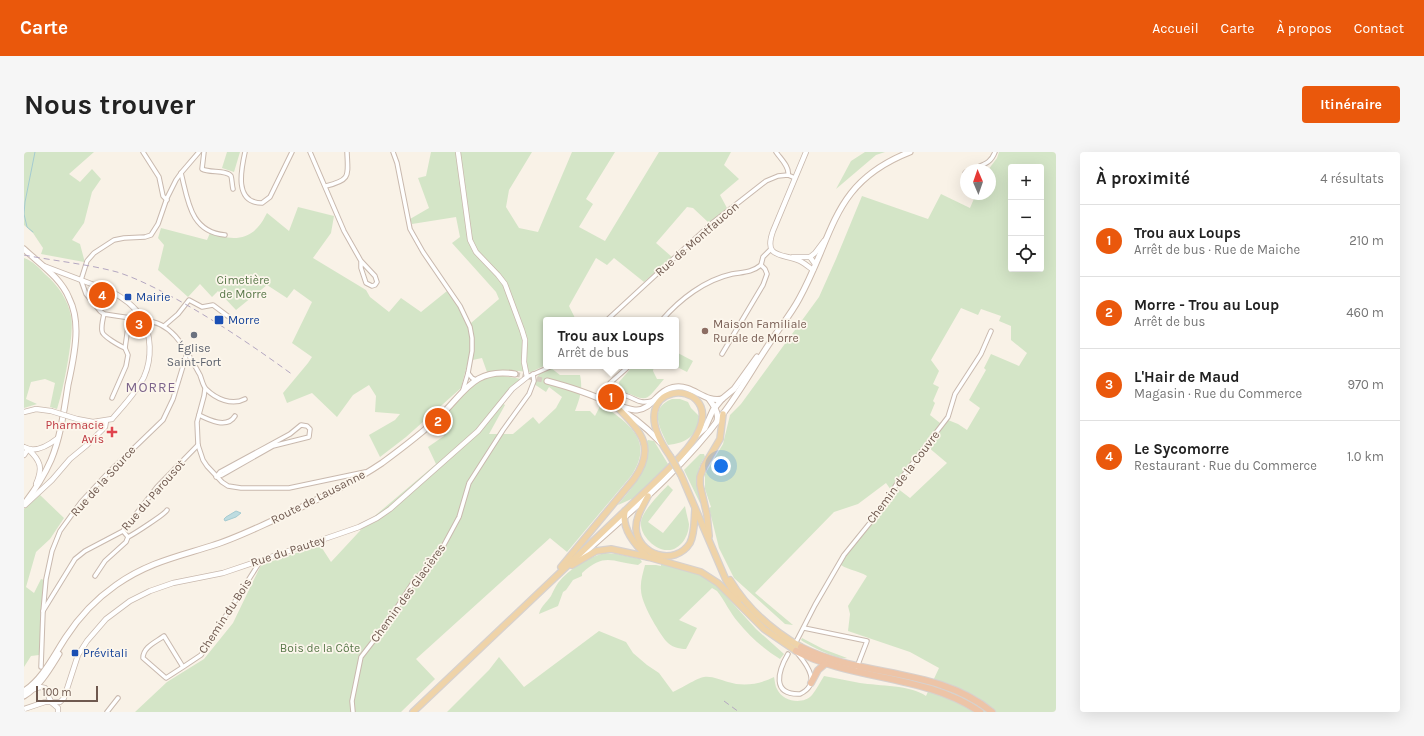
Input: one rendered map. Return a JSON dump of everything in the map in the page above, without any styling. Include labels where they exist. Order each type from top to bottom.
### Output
[{"type":"highway","points":[[798,649],[825,664],[932,689],[960,700],[980,712]]},
{"type":"highway","points":[[798,649],[857,667],[935,682],[970,697],[992,712]]},
{"type":"highway","points":[[811,683],[818,670],[825,664]]},
{"type":"main road","points":[[413,712],[574,562],[648,496],[689,455],[723,414],[796,305],[813,270],[834,219],[852,192],[876,170],[894,159],[910,152]]},
{"type":"main road","points":[[24,249],[64,287],[72,307],[76,323],[75,350],[58,438],[51,459],[39,483],[24,505]]},
{"type":"main road","points":[[535,598],[683,453],[697,435],[705,428],[715,408],[722,399],[734,389],[753,362],[771,341]]},
{"type":"main road","name":"Route de Lausanne","points":[[24,691],[30,688],[42,674],[81,617],[103,595],[126,578],[165,559],[232,538],[300,507],[369,472],[437,419],[463,391],[476,380],[492,374],[515,374]]},
{"type":"main road","points":[[547,381],[588,393],[615,405],[630,409],[641,409],[648,406],[664,390],[679,387],[689,389],[709,399],[722,399]]},
{"type":"main road","points":[[660,442],[655,423],[655,409],[660,400],[673,392],[686,394],[699,404],[702,417],[697,435]]},
{"type":"main road","points":[[709,399],[715,408],[718,417],[716,422]]},
{"type":"main road","points":[[615,405],[639,422],[660,442],[670,456],[681,475],[729,586],[747,612]]},
{"type":"main road","points":[[550,582],[634,479],[643,463],[644,448],[641,435],[636,427],[615,405]]},
{"type":"main road","points":[[709,540],[707,516],[700,485],[700,478],[704,466],[720,439],[723,414]]},
{"type":"main road","points":[[648,496],[637,519],[637,532],[641,543],[656,555],[672,555],[687,547],[694,531],[695,507]]},
{"type":"main road","points":[[625,511],[624,518],[628,530],[634,541],[648,557]]},
{"type":"main road","points":[[574,562],[606,549],[648,557],[694,569],[707,575],[722,587],[770,634],[798,649]]},
{"type":"main road","points":[[722,568],[736,589],[756,613],[798,649]]},
{"type":"main road","name":"Route de Lausanne","points":[[24,696],[34,689],[45,677],[76,626],[103,595]]},
{"type":"street","points":[[143,152],[157,173],[163,196],[166,200]]},
{"type":"street","points":[[199,152],[181,173],[166,200],[158,224],[151,235],[138,238],[119,238],[94,253],[87,261],[81,280],[86,294],[104,314],[142,319],[164,326],[178,339],[205,388],[229,402],[245,399]]},
{"type":"street","points":[[204,152],[202,169],[206,171],[225,172],[229,174],[231,176],[233,189]]},
{"type":"street","points":[[245,152],[241,186],[249,200],[254,203],[262,204],[270,197],[292,152]]},
{"type":"street","points":[[310,152],[326,186],[344,231],[361,261],[375,276],[377,282],[375,285],[372,286],[366,283],[361,268],[361,261]]},
{"type":"street","points":[[326,186],[341,182],[345,178],[348,168],[346,152]]},
{"type":"street","points":[[393,152],[397,163],[410,228],[422,252],[460,306],[470,327],[472,343],[468,373],[463,391]]},
{"type":"street","points":[[458,152],[470,240],[476,252],[505,284],[525,340],[524,362],[527,377],[545,369]]},
{"type":"street","points":[[776,152],[787,168],[789,172],[788,175],[795,178]]},
{"type":"street","points":[[806,152],[771,236],[770,246],[776,254],[800,261],[813,270]]},
{"type":"street","points":[[985,164],[992,159],[995,152]]},
{"type":"street","points":[[181,173],[191,211],[198,222],[204,229],[213,233],[225,234]]},
{"type":"street","name":"Rue de Montfaucon","points":[[610,317],[711,224],[766,181],[778,176],[788,175]]},
{"type":"street","points":[[789,258],[810,257],[825,240]]},
{"type":"street","points":[[665,317],[686,297],[701,286],[732,274],[745,273],[754,270],[761,265],[763,258],[771,249]]},
{"type":"street","points":[[810,257],[815,264]]},
{"type":"street","points":[[722,354],[744,320],[763,285],[767,274],[766,269],[761,265]]},
{"type":"street","points":[[24,412],[36,409],[93,422],[112,419],[136,390],[147,367],[149,342],[142,319],[130,304],[119,296],[42,266]]},
{"type":"street","points":[[164,326],[178,314],[189,300],[202,307],[213,305],[229,317]]},
{"type":"street","points":[[104,314],[102,334],[119,346],[125,348]]},
{"type":"street","points":[[112,398],[126,366],[128,355],[125,348],[131,318]]},
{"type":"street","name":"Chemin de la Couvre","points":[[797,640],[844,555],[882,508],[899,480],[948,417],[955,394],[981,354],[991,331]]},
{"type":"street","name":"Rue de la Source","points":[[41,667],[46,579],[52,551],[60,531],[81,502],[108,473],[163,420],[173,400],[187,353]]},
{"type":"street","points":[[626,369],[610,382],[610,388],[613,391],[643,403],[653,401]]},
{"type":"street","points":[[468,373],[476,380]]},
{"type":"street","name":"Chemin des Glacières","points":[[353,712],[352,701],[361,656],[385,626],[414,581],[439,554],[459,517],[469,483],[528,394],[534,381],[533,374]]},
{"type":"street","name":"Rue du Pautey","points":[[51,702],[60,702],[64,698],[78,655],[106,619],[122,606],[150,591],[172,583],[223,573],[359,526],[377,518],[390,509],[478,431],[512,390],[527,377]]},
{"type":"street","points":[[205,388],[198,422],[198,445],[203,460],[216,477],[228,486],[241,488],[289,488],[369,472]]},
{"type":"street","points":[[630,409],[634,400]]},
{"type":"street","points":[[199,415],[209,420],[218,422],[226,422],[234,417]]},
{"type":"street","points":[[24,505],[52,480],[70,459],[104,428],[106,421]]},
{"type":"street","points":[[216,477],[222,475],[252,456],[290,434],[301,425],[307,426],[310,429],[311,432],[309,437],[273,446],[252,456]]},
{"type":"street","points":[[26,448],[47,446],[58,438]]},
{"type":"street","name":"Rue du Parousot","points":[[43,612],[75,559],[85,551],[123,531],[157,487],[198,445]]},
{"type":"street","points":[[24,455],[26,448]]},
{"type":"street","points":[[26,448],[36,457],[40,468],[39,477],[31,496]]},
{"type":"street","points":[[95,576],[105,561],[126,542],[128,537],[166,513],[167,510]]},
{"type":"street","points":[[123,531],[128,537]]},
{"type":"street","name":"Chemin du Bois","points":[[183,667],[164,636],[143,653],[144,658],[166,678],[183,667],[201,655],[261,560]]},
{"type":"street","points":[[804,628],[867,641],[857,667]]},
{"type":"street","points":[[788,654],[779,673],[781,686],[789,693],[800,694],[805,692],[811,683],[809,667],[798,649]]},
{"type":"street","points":[[34,689],[40,687],[45,688],[51,702],[58,708],[58,712]]},
{"type":"street","points":[[107,712],[118,698]]},
{"type":"street","points":[[24,709],[45,702],[51,702]]},
{"type":"green space","points":[[24,152],[94,152],[69,174],[80,182],[92,169],[101,179],[92,192],[84,223],[72,240],[80,244],[84,262],[41,254],[43,248],[33,233],[24,225]]},
{"type":"green space","points":[[227,152],[240,152],[234,172],[222,168]]},
{"type":"green space","name":"Cimetière de Morre","points":[[431,152],[532,152],[509,190],[506,207],[519,228],[538,232],[572,152],[615,152],[586,199],[593,204],[579,227],[605,241],[659,152],[731,152],[724,165],[739,179],[720,195],[727,208],[709,223],[693,208],[687,207],[656,243],[672,257],[644,282],[614,258],[607,265],[596,258],[569,306],[574,317],[543,317],[543,366],[531,372],[503,370],[487,372],[482,358],[468,361],[461,388],[406,437],[380,457],[369,435],[395,420],[400,414],[375,412],[376,396],[369,385],[353,395],[337,417],[312,393],[287,403],[283,393],[312,357],[292,343],[312,302],[294,289],[287,298],[267,285],[236,310],[218,291],[212,297],[200,284],[188,297],[158,270],[164,245],[158,238],[161,228],[207,240],[210,233],[229,238],[242,237],[253,232],[262,222],[267,213],[289,231],[298,207],[334,216],[331,233],[313,258],[366,290],[370,297],[389,312],[401,298],[421,312],[447,291],[471,323],[499,299],[496,292],[452,243],[460,237],[456,217],[412,224],[410,219],[429,208],[418,178],[426,176]]},
{"type":"green space","points":[[865,152],[885,152],[876,155],[836,189],[851,161]]},
{"type":"green space","points":[[999,152],[1056,152],[1056,712],[447,712],[489,670],[499,657],[524,687],[599,631],[626,642],[633,653],[659,673],[673,692],[697,679],[704,677],[734,684],[746,684],[758,683],[774,677],[776,686],[784,697],[793,701],[799,701],[812,695],[824,676],[860,683],[894,686],[920,692],[926,696],[939,668],[910,652],[848,631],[850,614],[848,606],[867,576],[844,567],[838,562],[850,544],[882,506],[891,490],[886,483],[858,504],[834,512],[755,593],[793,625],[785,624],[734,578],[719,548],[709,508],[711,507],[705,489],[705,474],[723,444],[730,415],[741,404],[819,297],[862,196],[928,219],[941,194],[970,208],[973,200],[996,200],[996,164],[992,164]],"holes":[[[961,308],[978,315],[981,309],[1001,316],[999,321],[1011,326],[1011,340],[1027,353],[1019,366],[991,354],[984,368],[986,370],[969,400],[980,408],[967,430],[948,420],[940,423],[930,415],[935,403],[933,401],[939,387],[933,384],[939,371],[931,360]],[[928,447],[947,463],[910,498],[897,488],[897,485]]]},
{"type":"green space","points":[[24,258],[36,265],[55,283],[62,293],[70,310],[72,324],[70,348],[57,409],[50,407],[55,383],[45,379],[31,382],[26,399],[37,404],[24,408]]},
{"type":"green space","points":[[679,354],[693,361],[687,372],[679,368]]},
{"type":"green space","name":"Bois de la Côte","points":[[552,369],[560,375],[580,375],[580,393],[575,411],[590,411],[595,416],[601,404],[621,419],[636,434],[640,452],[638,463],[631,476],[567,552],[550,538],[416,659],[435,679],[401,712],[135,712],[167,682],[204,659],[233,623],[261,565],[320,545],[331,562],[370,520],[436,464],[428,447],[444,436],[436,425],[460,398],[480,380],[490,376],[504,376],[521,379],[499,401],[505,405],[489,434],[513,434],[533,417],[539,424],[556,408],[562,397],[549,387],[546,392],[534,384],[539,374]]},
{"type":"green space","points":[[630,369],[653,369],[657,379],[664,379],[653,393],[645,398],[636,397],[620,390],[619,382]]},
{"type":"green space","points":[[672,399],[680,399],[688,402],[691,408],[699,416],[696,429],[690,437],[680,442],[668,445],[659,426],[658,413],[660,408],[665,403]]},
{"type":"green space","points":[[648,440],[654,441],[668,464],[636,497],[618,505],[640,476],[645,461],[646,442]]},
{"type":"green space","points":[[700,454],[704,454],[705,457],[701,463],[698,474],[700,503],[684,470]]},
{"type":"green space","points":[[668,485],[673,490],[648,522],[663,533],[685,506],[689,529],[683,542],[672,550],[662,549],[653,545],[641,528],[642,519],[647,509]]},
{"type":"green space","points":[[40,495],[64,518],[50,539],[36,552],[26,587],[34,593],[41,579],[44,580],[39,655],[31,656],[24,667],[24,509]]},
{"type":"green space","points":[[605,553],[640,559],[642,562],[638,565],[609,560],[597,562],[582,573],[582,576],[573,580],[563,592],[558,606],[539,614],[562,578],[573,568]]},
{"type":"green space","points":[[661,564],[696,573],[710,580],[756,629],[784,654],[780,659],[752,638],[735,618],[717,591],[712,588],[679,620],[697,628],[686,649],[670,645],[650,617],[641,590],[641,581],[645,565],[661,566]]},
{"type":"green space","points":[[802,638],[823,649],[847,658],[837,657],[824,652],[801,640]]},
{"type":"water","points":[[236,511],[241,513],[236,517],[225,521],[224,519],[226,517]]},
{"type":"waterway","points":[[33,232],[27,227],[24,214],[35,152]]},
{"type":"tunnel","points":[[515,374],[547,381]]},
{"type":"railway","points":[[24,255],[106,269],[141,281],[178,300],[208,318],[251,345],[293,375]]},
{"type":"railway","points":[[724,701],[739,712]]},
{"type":"place","name":"Le Sycomorre","points":[[102,295]]},
{"type":"place","name":"Mairie","points":[[128,297]]},
{"type":"place","name":"Morre","points":[[219,320]]},
{"type":"place","name":"L'Hair de Maud","points":[[139,324]]},
{"type":"place","name":"Maison Familiale Rurale de Morre","points":[[705,331]]},
{"type":"place","name":"Église Saint-Fort","points":[[194,335]]},
{"type":"place","name":"Trou aux Loups","points":[[611,397]]},
{"type":"place","name":"Morre - Trou au Loup","points":[[438,421]]},
{"type":"place","name":"Pharmacie Avis","points":[[112,432]]},
{"type":"place","name":"Prévitali","points":[[75,653]]},
{"type":"district","name":"MORRE","points":[[151,387]]}]
